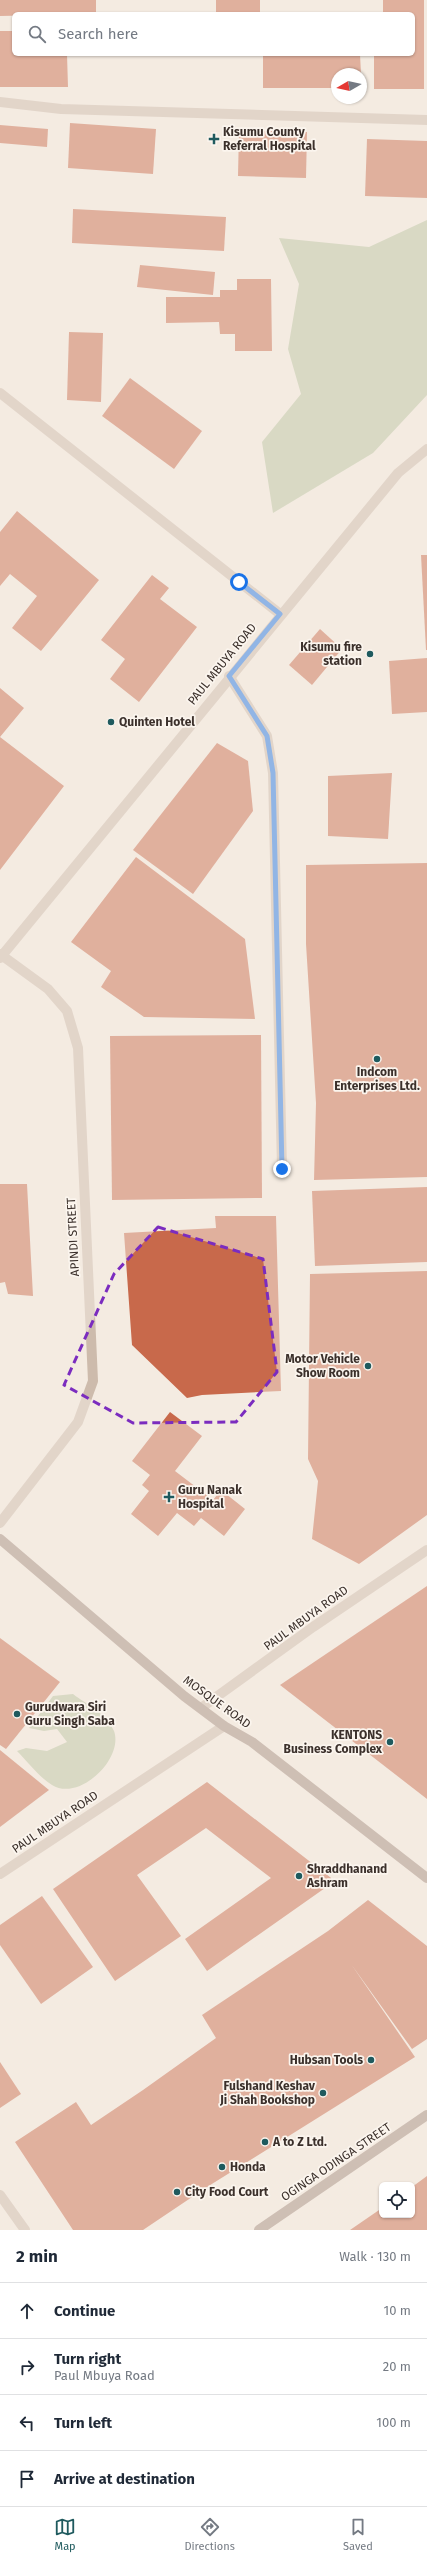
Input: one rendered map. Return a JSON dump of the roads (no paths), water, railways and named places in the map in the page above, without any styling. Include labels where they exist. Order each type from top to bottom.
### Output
[{"type":"main road","name":"MOSQUE ROAD","points":[[0,1539],[184,1696],[224,1726],[252,1742],[427,1878]]},
{"type":"main road","name":"OGINGA ODINGA STREET","points":[[259,2230],[427,2115]]},
{"type":"street","points":[[0,102],[60,109],[427,120]]},
{"type":"street","points":[[0,393],[280,614]]},
{"type":"street","name":"PAUL MBUYA ROAD","points":[[1,956],[229,676],[398,473],[427,449]]},
{"type":"street","points":[[229,676],[267,736],[273,773],[282,1169]]},
{"type":"street","name":"APINDI STREET","points":[[0,1523],[78,1422],[93,1381],[78,1048],[67,1011],[48,989],[1,956]]},
{"type":"street","name":"PAUL MBUYA ROAD","points":[[202,1708],[313,1627],[427,1550]]},
{"type":"street","name":"PAUL MBUYA ROAD","points":[[0,1874],[224,1726]]},
{"type":"street","points":[[0,2194],[25,2230]]},
{"type":"place","name":"Kisumu County Referral Hospital","points":[[214,139]]},
{"type":"place","name":"Kisumu fire station","points":[[370,654]]},
{"type":"place","name":"Quinten Hotel","points":[[111,722]]},
{"type":"place","name":"Indcom Enterprises Ltd.","points":[[377,1059]]},
{"type":"place","name":"Motor Vehicle Show Room","points":[[368,1366]]},
{"type":"place","name":"Guru Nanak Hospital","points":[[169,1497]]},
{"type":"place","name":"Gurudwara Siri Guru Singh Saba","points":[[17,1714]]},
{"type":"place","name":"KENTONS Business Complex","points":[[390,1742]]},
{"type":"place","name":"Shraddhanand Ashram","points":[[299,1876]]},
{"type":"place","name":"Hubsan Tools","points":[[371,2060]]},
{"type":"place","name":"Fulshand Keshav Ji Shah Bookshop","points":[[323,2093]]},
{"type":"place","name":"A to Z Ltd.","points":[[265,2142]]},
{"type":"place","name":"Honda","points":[[222,2167]]},
{"type":"place","name":"City Food Court","points":[[177,2192]]}]
